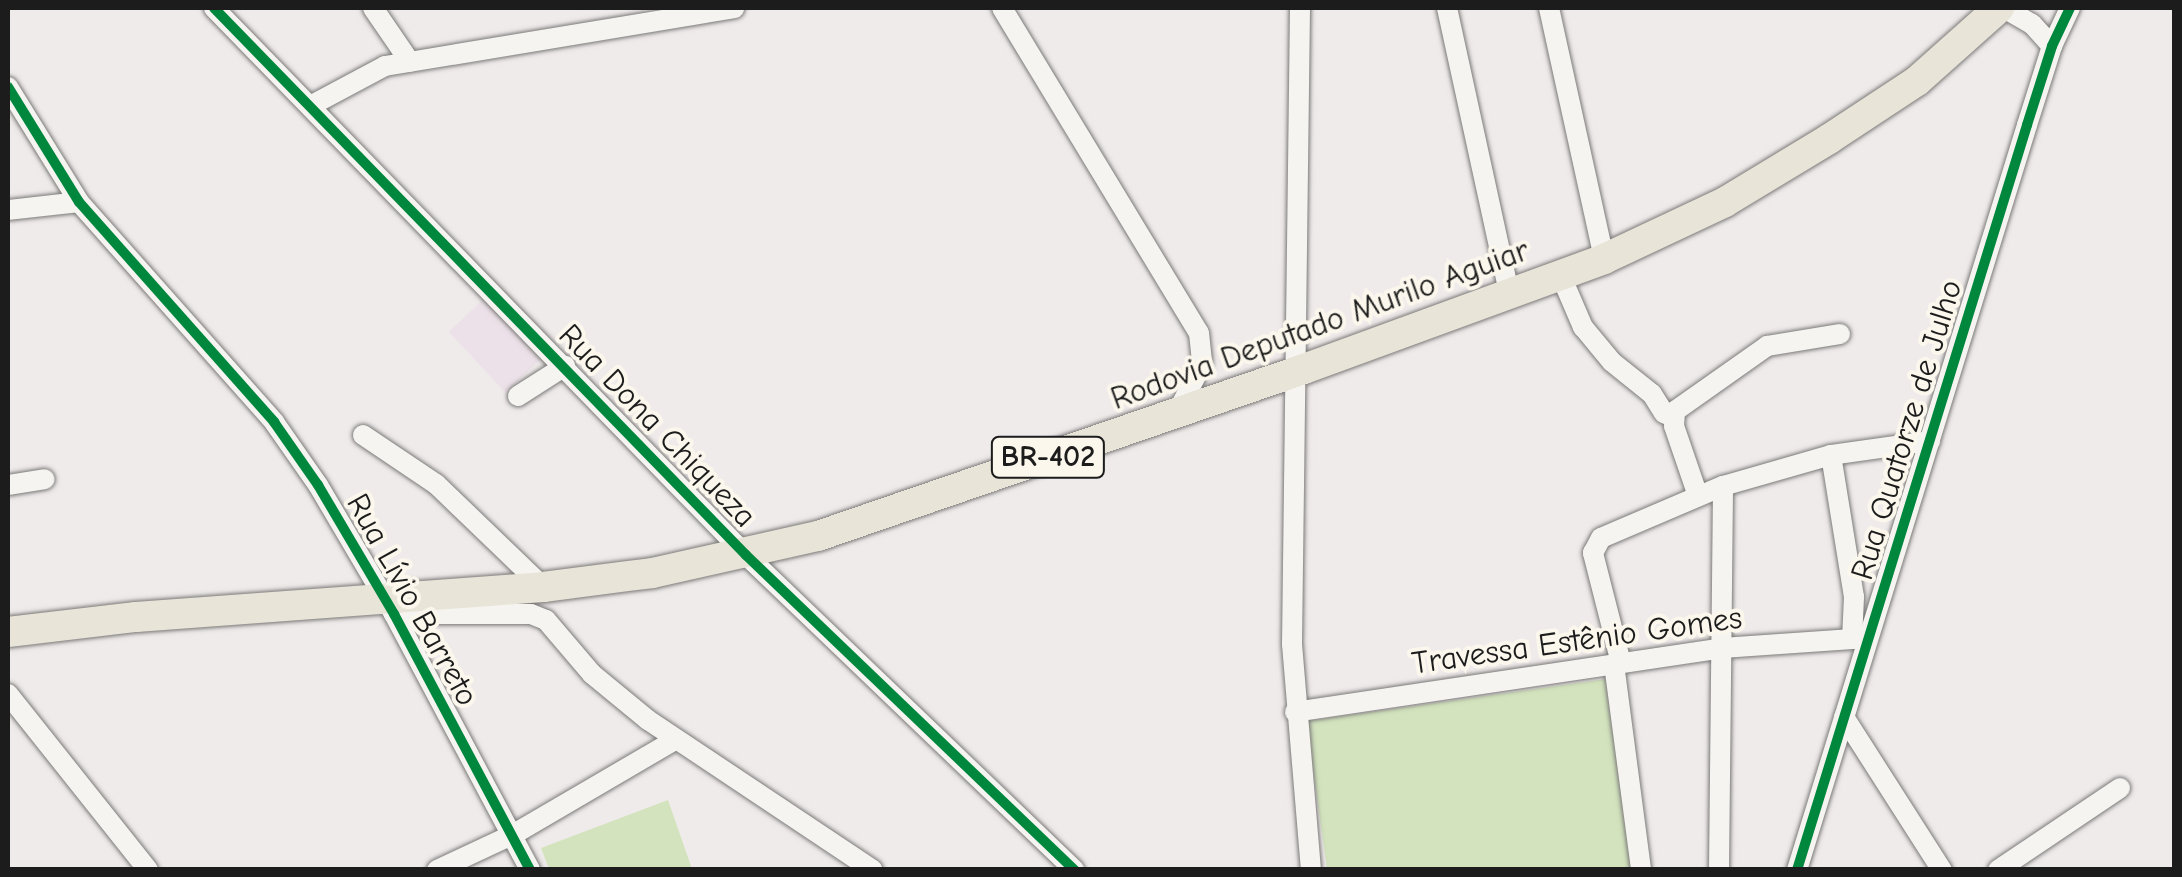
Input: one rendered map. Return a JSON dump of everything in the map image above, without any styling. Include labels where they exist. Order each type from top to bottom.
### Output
[{"type":"highway","name":"Rodovia Deputado Murilo Aguiar","points":[[8,632],[389,606],[746,555],[818,536],[1177,413],[1299,376],[1604,260],[1725,202],[1828,139],[1917,81],[2002,8]]},
{"type":"street","name":"Rua Dona Chiqueza","points":[[214,8],[746,555],[1065,865]]},
{"type":"street","points":[[373,8],[410,62]]},
{"type":"street","points":[[310,106],[385,66],[734,8]]},
{"type":"street","points":[[1002,8],[1200,333],[1202,364],[1177,413]]},
{"type":"street","points":[[1300,8],[1304,150]]},
{"type":"street","points":[[1311,870],[1292,644],[1304,150],[1314,8]]},
{"type":"street","points":[[1447,8],[1510,296]]},
{"type":"street","points":[[1549,8],[1604,260]]},
{"type":"street","points":[[2002,8],[2032,24],[2052,46]]},
{"type":"street","name":"Rua Quatorze de Julho","points":[[1797,870],[1844,717],[1860,639],[1930,441],[2052,46],[2070,8]]},
{"type":"street","name":"Rua Lívio Barreto","points":[[8,87],[79,202],[274,422],[318,485],[389,606],[530,870]]},
{"type":"street","points":[[8,210],[79,202]]},
{"type":"street","points":[[1561,276],[1583,328],[1612,362],[1652,394],[1664,413],[1673,418],[1698,496]]},
{"type":"street","points":[[1673,418],[1684,403],[1767,346],[1840,334]]},
{"type":"street","points":[[518,396],[566,366]]},
{"type":"street","points":[[363,435],[436,484],[543,587]]},
{"type":"street","points":[[1641,870],[1618,664],[1594,546],[1610,533],[1724,486],[1831,455],[1930,441]]},
{"type":"street","points":[[1831,455],[1860,639]]},
{"type":"street","points":[[8,486],[45,480]]},
{"type":"street","points":[[1719,870],[1724,486]]},
{"type":"street","points":[[389,606],[538,616],[555,628],[602,684],[675,740],[872,870]]},
{"type":"street","name":"Travessa Estênio Gomes","points":[[1295,712],[1721,648],[1860,639]]},
{"type":"street","points":[[8,694],[148,870]]},
{"type":"street","points":[[1844,717],[1942,870]]},
{"type":"street","points":[[437,870],[514,834],[675,740]]},
{"type":"street","points":[[1998,870],[2120,788]]},
{"type":"shaded area","points":[[486,297],[543,358],[505,392],[449,332]]},
{"type":"green space","points":[[1606,679],[1633,869],[1327,869],[1306,721]]},
{"type":"green space","points":[[668,800],[692,869],[549,869],[541,848]]},
{"type":"cycle path","points":[[214,8],[746,555],[1074,870]]},
{"type":"cycle path","points":[[1797,870],[2052,46],[2070,8]]},
{"type":"cycle path","points":[[8,87],[79,202],[274,422],[318,485],[394,614],[530,870]]}]
